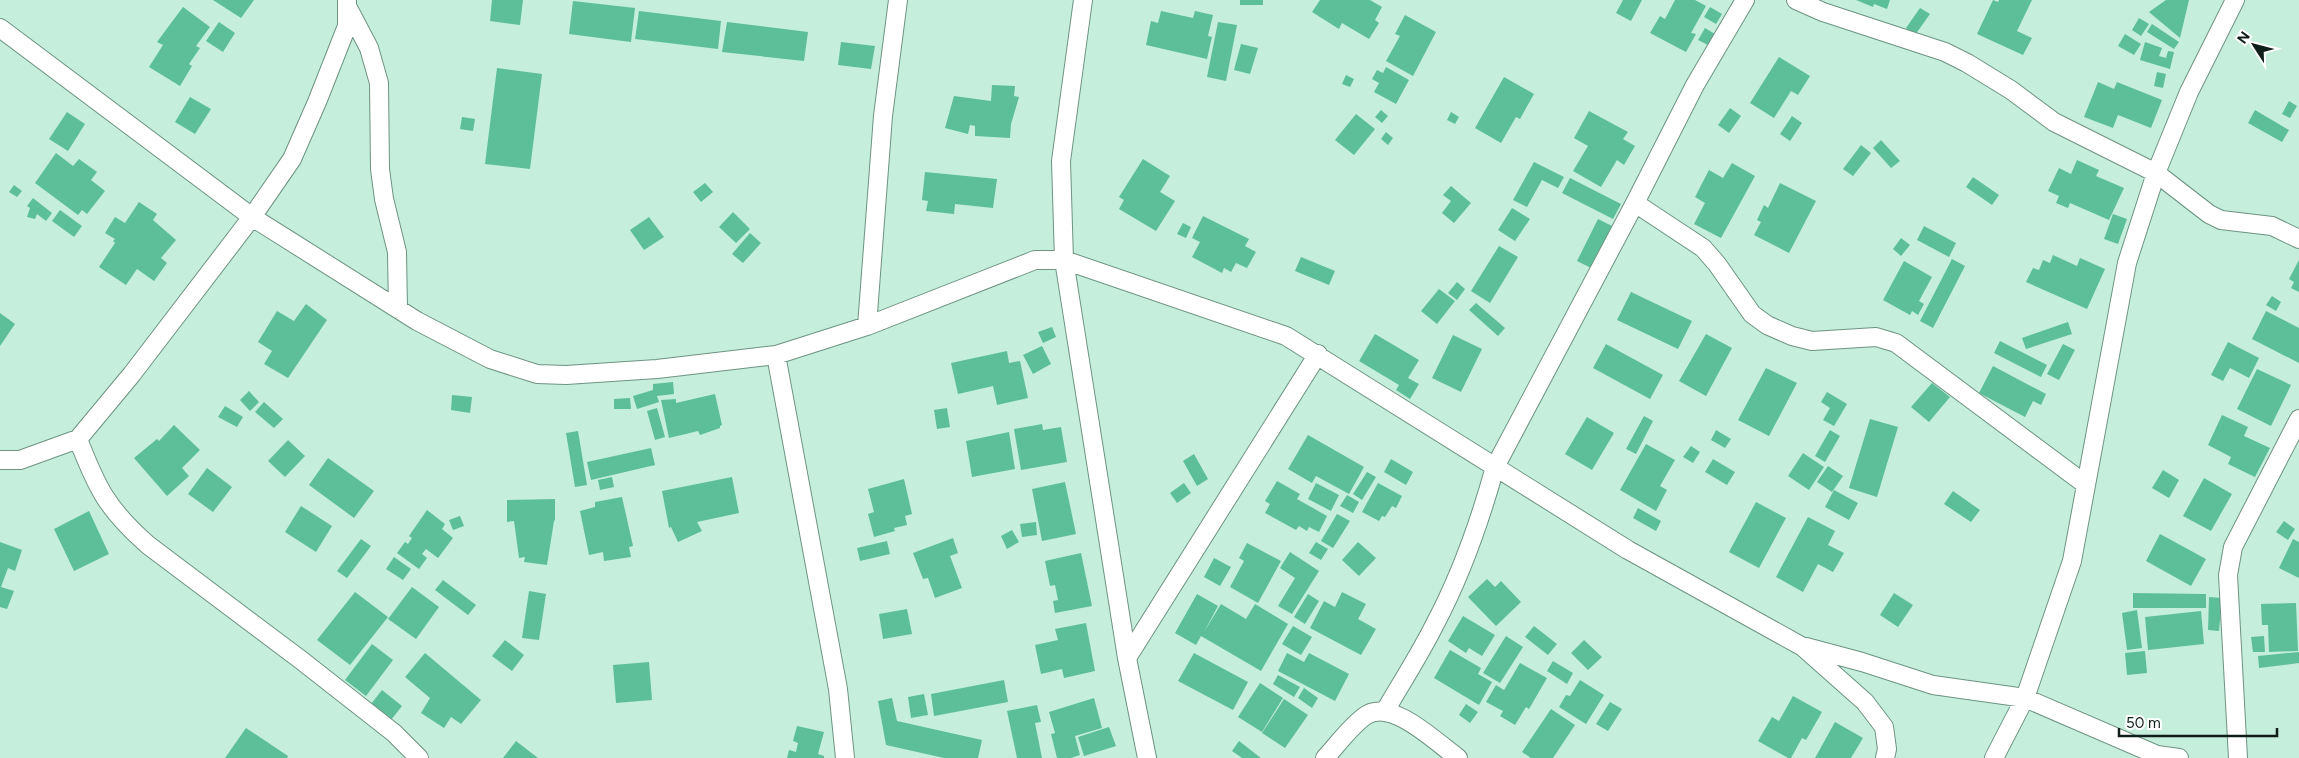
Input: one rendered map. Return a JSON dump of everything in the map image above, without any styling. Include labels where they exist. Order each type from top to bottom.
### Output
[{"type":"street","points":[[867,326],[883,116],[898,0]]},
{"type":"street","points":[[1083,0],[1061,162],[1064,260],[1127,658],[1147,758]]},
{"type":"street","points":[[1385,711],[1435,625],[1484,506],[1495,467],[1635,204],[1695,85],[1745,0]]},
{"type":"street","points":[[1796,0],[1834,17],[1945,52],[2011,90],[2054,122],[2156,173],[2209,214],[2220,220],[2272,226],[2299,239]]},
{"type":"street","points":[[1994,758],[2025,698],[2072,561],[2127,263],[2156,173],[2189,92],[2235,0]]},
{"type":"street","points":[[0,460],[20,460],[78,439],[132,374],[252,217],[296,150],[347,26],[347,4]]},
{"type":"street","points":[[347,4],[370,48],[379,82],[380,169],[384,199],[397,252],[398,309]]},
{"type":"street","points":[[0,28],[252,217],[398,309],[490,359],[537,374],[566,375],[657,369],[776,355],[867,326],[1035,260],[1064,260],[1286,336],[1318,354],[1628,550],[1803,647],[1865,702],[1884,727],[1887,749],[1885,758]]},
{"type":"street","points":[[1635,204],[1703,248],[1717,264],[1752,314],[1767,325],[1792,336],[1812,341],[1876,337],[1896,343],[2085,484]]},
{"type":"street","points":[[1127,658],[1318,354]]},
{"type":"street","points":[[776,355],[838,689],[845,758]]},
{"type":"street","points":[[2238,758],[2228,575],[2233,547],[2299,419]]},
{"type":"street","points":[[78,439],[96,484],[109,506],[127,527],[394,733],[419,758]]},
{"type":"street","points":[[1803,647],[1862,662],[1933,685],[2025,698],[2155,757],[2180,758]]},
{"type":"street","points":[[1325,758],[1365,716],[1385,711],[1402,717],[1458,758]]},
{"type":"building","points":[[213,0],[254,0],[241,18]]},
{"type":"building","points":[[492,0],[523,0],[520,25],[490,21]]},
{"type":"building","points":[[1240,0],[1263,0],[1263,5],[1240,5]]},
{"type":"building","points":[[1320,0],[1370,0],[1382,7],[1375,20],[1379,23],[1369,39],[1342,23],[1339,29],[1312,12]]},
{"type":"building","points":[[1623,0],[1642,0],[1631,21],[1616,13]]},
{"type":"building","points":[[1675,0],[1695,0],[1706,6],[1691,33],[1696,34],[1686,52],[1650,33],[1660,16],[1665,19]]},
{"type":"building","points":[[1856,0],[1890,0],[1887,9],[1874,4],[1873,7]]},
{"type":"building","points":[[1993,0],[1998,2],[1999,0],[2032,0],[2017,31],[2032,38],[2023,55],[1977,34]]},
{"type":"building","points":[[2166,0],[2189,0],[2180,38],[2149,12]]},
{"type":"building","points":[[573,1],[635,8],[631,42],[569,34]]},
{"type":"building","points":[[183,7],[210,27],[196,46],[200,48],[189,64],[192,66],[180,86],[149,67],[163,45],[157,42]]},
{"type":"building","points":[[1710,7],[1722,14],[1716,24],[1704,17]]},
{"type":"building","points":[[1920,8],[1930,14],[1915,35],[1906,28]]},
{"type":"building","points":[[639,11],[721,21],[718,49],[635,39]]},
{"type":"building","points":[[1161,11],[1193,18],[1195,11],[1213,15],[1208,36],[1212,37],[1207,59],[1146,45],[1151,21],[1158,23]]},
{"type":"building","points":[[1405,15],[1436,32],[1413,76],[1386,61],[1400,36],[1395,34]]},
{"type":"building","points":[[2139,18],[2149,24],[2141,36],[2132,30]]},
{"type":"building","points":[[219,22],[235,33],[223,52],[206,41]]},
{"type":"building","points":[[727,22],[808,32],[804,61],[722,52]]},
{"type":"building","points":[[1218,22],[1237,25],[1226,81],[1207,77]]},
{"type":"building","points":[[2152,24],[2179,42],[2174,49],[2147,32]]},
{"type":"building","points":[[1705,28],[1715,34],[1708,45],[1698,40]]},
{"type":"building","points":[[2125,34],[2141,44],[2134,55],[2118,46]]},
{"type":"building","points":[[841,42],[875,46],[871,69],[838,65]]},
{"type":"building","points":[[2145,42],[2162,48],[2159,56],[2166,58],[2168,51],[2174,52],[2170,69],[2140,60]]},
{"type":"building","points":[[1241,44],[1258,48],[1250,74],[1234,70]]},
{"type":"building","points":[[1779,57],[1810,76],[1798,95],[1791,91],[1774,118],[1750,103]]},
{"type":"building","points":[[1386,67],[1409,80],[1396,104],[1374,92],[1379,83],[1372,79],[1377,70],[1383,73]]},
{"type":"building","points":[[497,68],[542,74],[530,169],[485,164]]},
{"type":"building","points":[[2157,72],[2166,74],[2163,88],[2154,86]]},
{"type":"building","points":[[1346,75],[1354,79],[1350,87],[1342,84]]},
{"type":"building","points":[[1504,77],[1534,94],[1520,119],[1516,117],[1501,143],[1475,128]]},
{"type":"building","points":[[2098,82],[2114,89],[2117,82],[2162,100],[2151,128],[2118,115],[2113,128],[2084,117]]},
{"type":"building","points":[[992,85],[1015,86],[1014,96],[1019,97],[1011,124],[1010,138],[975,136],[975,126],[970,125],[968,134],[945,128],[954,96],[991,101]]},
{"type":"building","points":[[190,97],[211,109],[195,134],[175,122]]},
{"type":"building","points":[[2289,101],[2297,106],[2290,118],[2282,114]]},
{"type":"building","points":[[1730,108],[1741,116],[1729,133],[1718,125]]},
{"type":"building","points":[[1381,110],[1388,116],[1382,123],[1375,117]]},
{"type":"building","points":[[2255,110],[2289,130],[2282,142],[2248,123]]},
{"type":"building","points":[[1589,111],[1628,132],[1623,139],[1635,146],[1624,165],[1617,160],[1601,187],[1573,171],[1588,146],[1574,138]]},
{"type":"building","points":[[67,112],[85,124],[68,151],[49,139]]},
{"type":"building","points":[[1451,112],[1459,117],[1455,124],[1447,120]]},
{"type":"building","points":[[1356,114],[1375,129],[1354,155],[1335,140]]},
{"type":"building","points":[[1792,116],[1802,123],[1790,141],[1780,134]]},
{"type":"building","points":[[462,117],[475,119],[473,131],[460,129]]},
{"type":"building","points":[[1386,132],[1393,138],[1388,145],[1381,139]]},
{"type":"building","points":[[1881,140],[1900,161],[1891,168],[1873,148]]},
{"type":"building","points":[[1861,145],[1871,153],[1853,176],[1843,169]]},
{"type":"building","points":[[56,153],[73,166],[79,159],[97,172],[91,180],[105,191],[87,214],[82,210],[78,215],[35,183]]},
{"type":"building","points":[[1143,159],[1170,176],[1160,192],[1175,201],[1156,231],[1119,209],[1124,200],[1119,197]]},
{"type":"building","points":[[2077,160],[2099,170],[2096,176],[2124,188],[2109,220],[2070,203],[2068,208],[2056,203],[2059,196],[2048,191],[2059,168],[2071,174]]},
{"type":"building","points":[[1534,162],[1564,177],[1558,188],[1542,180],[1527,207],[1513,200]]},
{"type":"building","points":[[1732,163],[1755,176],[1721,238],[1694,224],[1705,203],[1695,197],[1709,170],[1723,178]]},
{"type":"building","points":[[925,172],[997,179],[993,208],[955,204],[954,214],[926,211],[928,201],[922,200]]},
{"type":"building","points":[[1973,177],[1999,195],[1992,205],[1966,187]]},
{"type":"building","points":[[1570,178],[1621,204],[1613,219],[1562,193]]},
{"type":"building","points":[[705,183],[713,192],[701,202],[693,192]]},
{"type":"building","points":[[1780,183],[1816,201],[1789,253],[1754,235],[1761,222],[1757,220],[1764,205],[1768,208]]},
{"type":"building","points":[[14,185],[22,191],[17,197],[9,192]]},
{"type":"building","points":[[1451,186],[1471,203],[1454,223],[1442,213],[1451,201],[1443,195]]},
{"type":"building","points":[[33,198],[52,213],[46,221],[37,214],[35,219],[27,217],[30,208],[27,206]]},
{"type":"building","points":[[139,202],[157,214],[153,220],[176,240],[161,258],[167,263],[154,281],[137,269],[126,285],[99,267],[115,243],[113,241],[115,239],[105,233],[115,217],[125,223]]},
{"type":"building","points":[[1512,208],[1530,219],[1515,241],[1498,230]]},
{"type":"building","points":[[60,210],[82,226],[74,237],[52,221]]},
{"type":"building","points":[[733,212],[750,229],[736,243],[719,227]]},
{"type":"building","points":[[2113,214],[2127,219],[2118,244],[2104,239]]},
{"type":"building","points":[[1203,216],[1249,239],[1245,246],[1256,252],[1247,268],[1236,263],[1231,272],[1224,268],[1222,273],[1192,257],[1200,242],[1192,238]]},
{"type":"building","points":[[649,217],[664,237],[644,250],[630,230]]},
{"type":"building","points":[[1598,219],[1612,226],[1591,268],[1577,261]]},
{"type":"building","points":[[1183,223],[1191,227],[1186,238],[1177,234]]},
{"type":"building","points":[[1924,226],[1956,243],[1949,257],[1917,240]]},
{"type":"building","points":[[750,233],[761,243],[743,263],[732,254]]},
{"type":"building","points":[[1901,238],[1910,245],[1901,256],[1893,249]]},
{"type":"building","points":[[1499,246],[1518,257],[1490,303],[1471,291]]},
{"type":"building","points":[[2053,255],[2077,266],[2080,258],[2105,269],[2087,309],[2026,282],[2033,268],[2039,270],[2043,260],[2050,263]]},
{"type":"building","points":[[1301,257],[1335,271],[1329,285],[1295,271]]},
{"type":"building","points":[[1952,259],[1965,266],[1933,328],[1920,321]]},
{"type":"building","points":[[2299,260],[2299,292],[2291,288],[2294,282],[2289,279]]},
{"type":"building","points":[[1904,261],[1932,277],[1919,301],[1924,304],[1918,315],[1912,311],[1910,315],[1883,300]]},
{"type":"building","points":[[1457,282],[1465,289],[1457,300],[1448,293]]},
{"type":"building","points":[[1439,289],[1455,301],[1437,324],[1421,311]]},
{"type":"building","points":[[1631,292],[1692,321],[1678,349],[1617,320]]},
{"type":"building","points":[[2272,296],[2281,302],[2276,311],[2266,305]]},
{"type":"building","points":[[1476,303],[1505,328],[1498,336],[1469,310]]},
{"type":"building","points":[[306,304],[327,320],[288,378],[264,364],[272,351],[258,342],[277,311],[294,321]]},
{"type":"building","points":[[2266,311],[2299,328],[2299,363],[2252,339]]},
{"type":"building","points":[[0,313],[15,324],[0,346]]},
{"type":"building","points":[[2068,322],[2072,334],[2026,349],[2022,338]]},
{"type":"building","points":[[1052,327],[1056,337],[1043,343],[1038,332]]},
{"type":"building","points":[[1375,334],[1419,360],[1408,378],[1419,384],[1410,399],[1396,390],[1399,385],[1359,361]]},
{"type":"building","points":[[1706,334],[1732,348],[1706,396],[1679,381]]},
{"type":"building","points":[[1453,335],[1482,349],[1461,392],[1432,378]]},
{"type":"building","points":[[2000,341],[2047,365],[2041,377],[1994,353]]},
{"type":"building","points":[[2228,342],[2259,358],[2249,378],[2230,368],[2223,381],[2211,375]]},
{"type":"building","points":[[1606,344],[1663,375],[1650,399],[1593,368]]},
{"type":"building","points":[[2063,344],[2075,350],[2059,380],[2047,374]]},
{"type":"building","points":[[1042,346],[1051,364],[1033,374],[1023,355]]},
{"type":"building","points":[[1007,351],[1009,363],[1020,361],[1028,398],[997,405],[993,386],[958,394],[951,363]]},
{"type":"building","points":[[1993,366],[2046,394],[2041,405],[2033,401],[2025,417],[1979,393]]},
{"type":"building","points":[[1766,368],[1797,383],[1769,436],[1738,420]]},
{"type":"building","points":[[2257,369],[2291,385],[2271,426],[2237,409]]},
{"type":"building","points":[[673,382],[674,394],[657,396],[659,402],[637,409],[633,396],[653,390],[653,384]]},
{"type":"building","points":[[1932,383],[1950,397],[1929,422],[1911,407]]},
{"type":"building","points":[[249,391],[259,402],[250,411],[240,400]]},
{"type":"building","points":[[1827,392],[1847,404],[1834,426],[1823,420],[1830,408],[1821,402]]},
{"type":"building","points":[[715,394],[722,425],[720,428],[700,435],[698,431],[669,438],[661,400],[676,399],[676,403]]},
{"type":"building","points":[[452,395],[472,397],[470,413],[451,410]]},
{"type":"building","points":[[630,398],[631,409],[614,409],[614,399]]},
{"type":"building","points":[[264,402],[283,419],[274,428],[255,412]]},
{"type":"building","points":[[225,406],[243,417],[237,427],[218,417]]},
{"type":"building","points":[[657,408],[665,437],[655,440],[647,411]]},
{"type":"building","points":[[947,408],[950,427],[937,429],[934,410]]},
{"type":"building","points":[[2222,415],[2248,427],[2244,436],[2270,448],[2255,477],[2228,464],[2231,457],[2208,445]]},
{"type":"building","points":[[1644,416],[1653,421],[1636,454],[1626,449]]},
{"type":"building","points":[[1587,417],[1614,433],[1592,470],[1565,454]]},
{"type":"building","points":[[1870,419],[1898,427],[1877,497],[1849,488]]},
{"type":"building","points":[[1042,424],[1043,430],[1061,427],[1067,462],[1021,470],[1014,429]]},
{"type":"building","points":[[174,425],[200,450],[182,468],[189,476],[167,496],[134,458],[157,439],[159,441]]},
{"type":"building","points":[[1716,430],[1731,439],[1725,448],[1711,440]]},
{"type":"building","points":[[1830,430],[1840,436],[1825,462],[1815,456]]},
{"type":"building","points":[[578,431],[587,485],[575,487],[566,433]]},
{"type":"building","points":[[1009,432],[1015,469],[972,477],[966,441]]},
{"type":"building","points":[[1308,435],[1364,467],[1349,494],[1316,476],[1312,483],[1288,469]]},
{"type":"building","points":[[288,440],[305,456],[285,477],[268,461]]},
{"type":"building","points":[[1646,444],[1675,460],[1660,486],[1667,490],[1656,511],[1620,490]]},
{"type":"building","points":[[1691,446],[1700,452],[1693,463],[1683,457]]},
{"type":"building","points":[[651,448],[655,465],[591,480],[587,462]]},
{"type":"building","points":[[1803,453],[1824,467],[1809,490],[1788,476]]},
{"type":"building","points":[[1194,454],[1208,479],[1197,486],[1183,461]]},
{"type":"building","points":[[328,458],[374,491],[354,518],[309,485]]},
{"type":"building","points":[[1391,459],[1413,472],[1406,485],[1384,472]]},
{"type":"building","points":[[1713,459],[1735,472],[1727,485],[1705,472]]},
{"type":"building","points":[[1828,466],[1843,476],[1832,492],[1817,482]]},
{"type":"building","points":[[207,468],[232,487],[213,512],[188,494]]},
{"type":"building","points":[[2163,470],[2179,480],[2169,498],[2152,488]]},
{"type":"building","points":[[1367,472],[1376,477],[1362,500],[1353,494]]},
{"type":"building","points":[[612,477],[614,487],[600,490],[598,480]]},
{"type":"building","points":[[732,477],[739,513],[697,522],[702,531],[678,542],[671,527],[669,528],[662,491]]},
{"type":"building","points":[[2204,478],[2232,494],[2211,531],[2183,516]]},
{"type":"building","points":[[904,479],[912,514],[905,516],[907,525],[894,528],[895,531],[874,537],[868,514],[874,512],[868,489]]},
{"type":"building","points":[[1277,481],[1300,494],[1297,499],[1327,516],[1319,532],[1309,527],[1307,531],[1299,526],[1296,530],[1265,513],[1270,504],[1265,501]]},
{"type":"building","points":[[1065,482],[1076,534],[1042,541],[1032,489]]},
{"type":"building","points":[[1184,483],[1191,493],[1177,503],[1170,493]]},
{"type":"building","points":[[1316,483],[1339,495],[1331,511],[1308,499]]},
{"type":"building","points":[[1378,483],[1402,496],[1396,508],[1392,506],[1385,517],[1382,516],[1379,521],[1362,512]]},
{"type":"building","points":[[1834,490],[1858,503],[1849,520],[1825,507]]},
{"type":"building","points":[[1953,491],[1980,510],[1971,522],[1944,504]]},
{"type":"building","points":[[1347,495],[1359,502],[1353,513],[1340,506]]},
{"type":"building","points":[[622,497],[633,546],[629,547],[631,557],[604,561],[603,552],[589,555],[580,511],[595,507],[595,502]]},
{"type":"building","points":[[555,499],[555,520],[547,565],[524,562],[525,557],[519,558],[514,521],[507,522],[507,500]]},
{"type":"building","points":[[1756,502],[1786,518],[1759,568],[1729,552]]},
{"type":"building","points":[[301,506],[332,526],[316,552],[285,532]]},
{"type":"building","points":[[1638,508],[1661,521],[1656,531],[1633,518]]},
{"type":"building","points":[[427,510],[445,524],[442,529],[453,538],[438,558],[426,549],[422,554],[427,558],[419,569],[397,553],[405,542],[408,544],[412,538],[409,536]]},
{"type":"building","points":[[89,511],[109,554],[74,571],[54,529]]},
{"type":"building","points":[[1337,514],[1350,521],[1333,548],[1321,541]]},
{"type":"building","points":[[460,516],[464,526],[453,530],[449,520]]},
{"type":"building","points":[[1808,517],[1835,531],[1828,545],[1844,553],[1833,572],[1818,564],[1803,592],[1776,577]]},
{"type":"building","points":[[2284,521],[2295,529],[2288,540],[2276,532]]},
{"type":"building","points":[[1036,522],[1037,535],[1022,537],[1020,524]]},
{"type":"building","points":[[1012,530],[1019,542],[1007,549],[1001,536]]},
{"type":"building","points":[[2160,534],[2206,559],[2191,586],[2146,561]]},
{"type":"building","points":[[953,538],[958,553],[950,556],[962,588],[935,598],[928,578],[923,579],[913,553]]},
{"type":"building","points":[[361,539],[371,546],[347,578],[337,571]]},
{"type":"building","points":[[2293,539],[2299,542],[2299,578],[2279,568]]},
{"type":"building","points":[[887,541],[890,554],[860,561],[857,548]]},
{"type":"building","points":[[0,542],[22,550],[15,571],[8,568],[1,587],[14,591],[7,609],[0,607]]},
{"type":"building","points":[[1316,542],[1328,549],[1321,560],[1309,553]]},
{"type":"building","points":[[1358,542],[1376,558],[1359,576],[1342,560]]},
{"type":"building","points":[[1247,543],[1281,561],[1258,603],[1230,587],[1244,561],[1239,558]]},
{"type":"building","points":[[1290,552],[1319,571],[1292,614],[1278,606],[1295,578],[1280,568]]},
{"type":"building","points":[[1081,553],[1092,606],[1055,613],[1053,601],[1058,600],[1055,585],[1050,586],[1045,561]]},
{"type":"building","points":[[394,557],[411,569],[403,580],[386,569]]},
{"type":"building","points":[[1214,558],[1231,567],[1220,586],[1204,577]]},
{"type":"building","points":[[1487,579],[1495,587],[1501,581],[1521,602],[1496,626],[1468,597]]},
{"type":"building","points":[[443,580],[476,605],[468,615],[435,590]]},
{"type":"building","points":[[412,587],[439,607],[416,639],[388,619]]},
{"type":"building","points":[[529,591],[546,594],[539,640],[522,638]]},
{"type":"building","points":[[355,592],[388,617],[350,665],[317,640]]},
{"type":"building","points":[[1342,592],[1366,604],[1358,619],[1376,629],[1361,655],[1310,628],[1324,601],[1335,607]]},
{"type":"building","points":[[1894,593],[1913,605],[1898,627],[1880,615]]},
{"type":"building","points":[[2133,593],[2206,594],[2206,608],[2133,608]]},
{"type":"building","points":[[1197,594],[1218,606],[1204,632],[1221,604],[1246,619],[1255,604],[1288,624],[1261,671],[1201,636],[1196,645],[1175,633]]},
{"type":"building","points":[[1308,594],[1319,601],[1305,624],[1294,617]]},
{"type":"building","points":[[2209,597],[2222,598],[2219,631],[2208,630]]},
{"type":"building","points":[[2296,603],[2298,651],[2269,652],[2268,625],[2262,625],[2261,604]]},
{"type":"building","points":[[907,609],[912,634],[883,639],[879,614]]},
{"type":"building","points":[[2137,610],[2142,648],[2127,650],[2122,613]]},
{"type":"building","points":[[2201,611],[2204,644],[2148,650],[2145,617]]},
{"type":"building","points":[[1463,616],[1495,635],[1482,656],[1469,648],[1466,653],[1448,641]]},
{"type":"building","points":[[1086,623],[1095,671],[1064,678],[1062,669],[1041,674],[1035,645],[1058,640],[1055,629]]},
{"type":"building","points":[[1293,626],[1312,637],[1301,655],[1282,644]]},
{"type":"building","points":[[1534,626],[1557,644],[1548,655],[1525,637]]},
{"type":"building","points":[[1506,636],[1523,647],[1500,683],[1483,673]]},
{"type":"building","points":[[2264,636],[2265,652],[2253,652],[2251,637]]},
{"type":"building","points":[[505,640],[524,655],[512,671],[492,656]]},
{"type":"building","points":[[1584,640],[1602,657],[1588,670],[1571,653]]},
{"type":"building","points":[[372,644],[393,660],[366,696],[345,680]]},
{"type":"building","points":[[1450,650],[1481,668],[1478,674],[1492,682],[1479,705],[1434,678]]},
{"type":"building","points":[[2145,651],[2147,673],[2127,675],[2125,653]]},
{"type":"building","points":[[2299,652],[2299,663],[2259,668],[2258,656]]},
{"type":"building","points":[[425,653],[481,700],[461,724],[451,717],[444,728],[421,713],[430,698],[405,677]]},
{"type":"building","points":[[1194,653],[1248,682],[1233,710],[1178,681]]},
{"type":"building","points":[[1287,653],[1304,662],[1309,653],[1349,674],[1335,701],[1278,671]]},
{"type":"building","points":[[1553,661],[1573,673],[1567,684],[1547,671]]},
{"type":"building","points":[[649,662],[652,700],[616,703],[613,665]]},
{"type":"building","points":[[1520,663],[1547,678],[1529,709],[1526,707],[1515,725],[1500,716],[1503,711],[1486,702],[1496,685],[1504,690]]},
{"type":"building","points":[[1278,675],[1300,687],[1294,697],[1273,684]]},
{"type":"building","points":[[1004,680],[1008,702],[934,716],[931,694]]},
{"type":"building","points":[[1580,680],[1604,695],[1586,724],[1559,707],[1566,695],[1570,696]]},
{"type":"building","points":[[1260,683],[1283,698],[1262,732],[1238,717]]},
{"type":"building","points":[[1304,688],[1318,698],[1312,708],[1298,698]]},
{"type":"building","points":[[382,690],[402,706],[391,720],[371,704]]},
{"type":"building","points":[[924,694],[928,715],[911,718],[908,697]]},
{"type":"building","points":[[1793,696],[1822,712],[1806,740],[1802,738],[1791,758],[1788,758],[1758,741],[1772,717],[1779,721]]},
{"type":"building","points":[[892,698],[897,721],[982,740],[978,758],[944,758],[886,745],[878,701]]},
{"type":"building","points":[[1094,698],[1102,728],[1075,736],[1080,755],[1071,758],[1057,758],[1051,734],[1055,733],[1049,712]]},
{"type":"building","points":[[1284,699],[1308,715],[1285,748],[1262,733]]},
{"type":"building","points":[[1610,702],[1622,709],[1608,731],[1596,724]]},
{"type":"building","points":[[1466,704],[1478,712],[1470,723],[1459,715]]},
{"type":"building","points":[[1037,705],[1041,722],[1035,723],[1042,758],[1017,758],[1007,711]]},
{"type":"building","points":[[1551,709],[1575,725],[1553,758],[1531,758],[1522,752]]},
{"type":"building","points":[[1835,722],[1863,738],[1851,758],[1815,758]]},
{"type":"building","points":[[797,726],[824,732],[818,754],[824,756],[824,758],[787,758],[789,750],[796,752],[798,743],[793,741]]},
{"type":"building","points":[[1109,727],[1116,746],[1084,756],[1078,737]]},
{"type":"building","points":[[246,728],[288,756],[287,758],[225,758]]},
{"type":"building","points":[[516,741],[538,758],[503,758]]},
{"type":"building","points":[[1239,741],[1261,758],[1242,758],[1232,751]]}]
